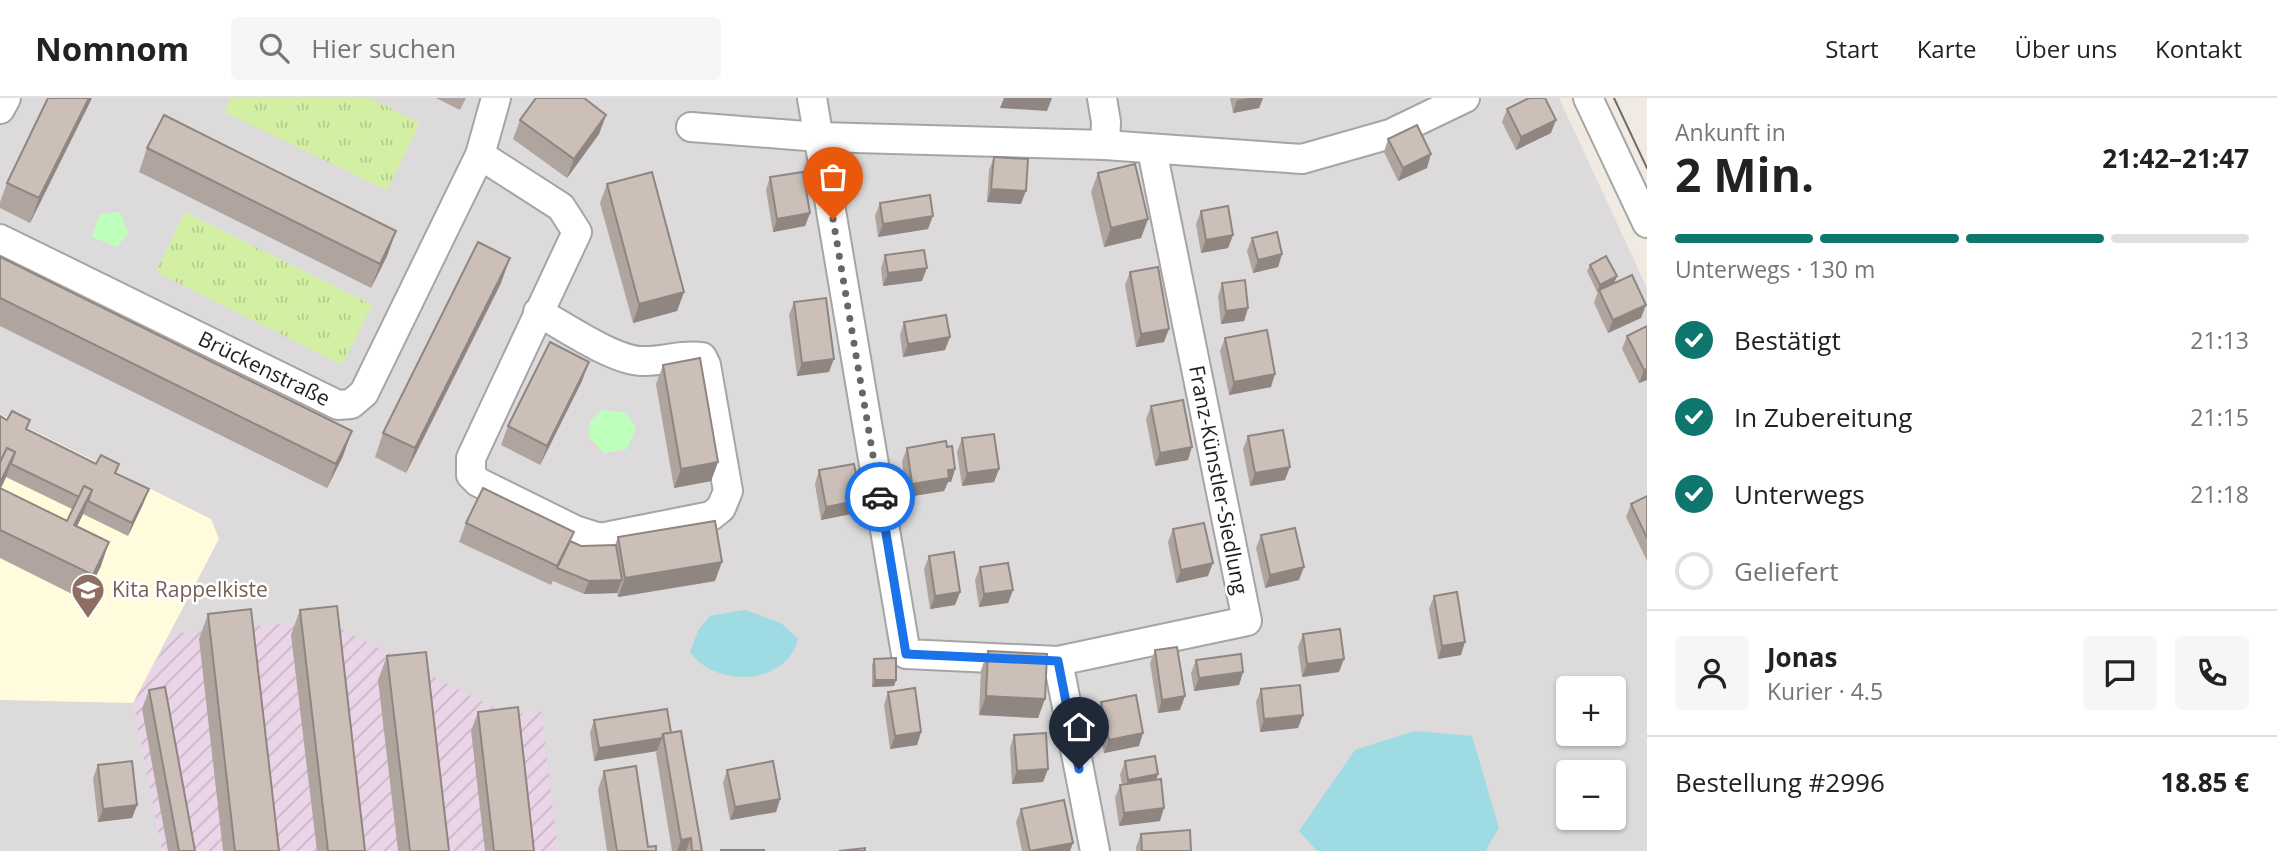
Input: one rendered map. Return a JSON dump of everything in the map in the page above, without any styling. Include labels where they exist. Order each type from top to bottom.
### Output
[{"type":"street","points":[[0,109],[6,98]]},
{"type":"street","name":"Brückenstraße","points":[[0,239],[338,405],[351,404],[364,393],[480,155],[496,98]]},
{"type":"street","name":"Franz-Künstler-Siedlung","points":[[812,98],[906,654],[1058,661],[1247,621],[1152,150]]},
{"type":"street","points":[[1102,98],[1107,122],[1105,145]]},
{"type":"street","points":[[691,127],[819,137],[1105,145],[1303,159],[1391,134],[1465,98]]},
{"type":"street","points":[[1588,98],[1647,223]]},
{"type":"street","points":[[480,155],[561,207],[577,232],[538,312],[471,458],[471,475],[478,482],[575,530],[600,538],[711,516],[721,508],[728,491],[706,365],[702,356],[641,361],[618,356],[538,312]]},
{"type":"street","points":[[1058,661],[1095,851]]},
{"type":"shaded area","points":[[0,98],[1559,98],[1647,288],[1647,851],[558,851],[540,711],[508,715],[133,703],[162,851],[0,851]]},
{"type":"shaded area","name":"Kita Rappelkiste","points":[[0,414],[211,519],[219,539],[133,703],[0,700]]},
{"type":"shaded area","points":[[324,620],[508,715],[541,711],[558,851],[162,851],[133,703],[172,634]]},
{"type":"green space","points":[[231,98],[370,98],[420,123],[387,190],[224,112]]},
{"type":"green space","points":[[120,212],[128,233],[117,247],[92,237],[99,215]]},
{"type":"green space","points":[[185,212],[372,305],[342,365],[156,272]]},
{"type":"green space","points":[[602,410],[626,413],[636,427],[627,449],[604,453],[589,437],[590,421]]},
{"type":"water","points":[[745,610],[781,623],[798,639],[791,655],[780,666],[749,677],[716,672],[701,664],[690,652],[699,629],[710,616]]},
{"type":"water","points":[[1414,731],[1472,736],[1499,828],[1485,851],[1317,851],[1299,831],[1355,750]]},
{"type":"building","points":[[48,98],[89,98],[39,198],[7,183]]},
{"type":"building","points":[[536,98],[584,98],[606,115],[574,159],[520,120]]},
{"type":"building","points":[[1529,98],[1545,98],[1556,120],[1521,137],[1507,109]]},
{"type":"building","points":[[164,115],[396,231],[380,264],[147,148]]},
{"type":"building","points":[[1417,125],[1431,154],[1403,168],[1388,139]]},
{"type":"building","points":[[994,157],[1028,159],[1026,191],[991,189]]},
{"type":"building","points":[[1135,164],[1148,219],[1111,228],[1098,173]]},
{"type":"building","points":[[652,172],[684,292],[639,304],[607,184]]},
{"type":"building","points":[[803,172],[810,213],[777,219],[770,177]]},
{"type":"building","points":[[930,195],[933,216],[883,224],[880,203]]},
{"type":"building","points":[[1228,206],[1233,235],[1206,240],[1201,211]]},
{"type":"building","points":[[1277,232],[1282,254],[1258,260],[1252,238]]},
{"type":"building","points":[[478,242],[510,258],[415,448],[383,433]]},
{"type":"building","points":[[924,250],[927,268],[888,273],[885,255]]},
{"type":"building","points":[[1606,256],[1617,276],[1600,285],[1590,265]]},
{"type":"building","points":[[0,257],[352,431],[336,464],[0,298]]},
{"type":"building","points":[[1158,267],[1169,329],[1141,334],[1130,272]]},
{"type":"building","points":[[1632,275],[1646,305],[1613,320],[1599,290]]},
{"type":"building","points":[[1245,280],[1248,308],[1226,311],[1222,283]]},
{"type":"building","points":[[826,298],[834,359],[802,363],[794,302]]},
{"type":"building","points":[[946,315],[950,337],[908,344],[904,322]]},
{"type":"building","points":[[1647,326],[1647,369],[1644,370],[1627,336]]},
{"type":"building","points":[[1267,330],[1275,374],[1234,382],[1225,338]]},
{"type":"building","points":[[550,342],[589,362],[547,446],[508,426]]},
{"type":"building","points":[[700,358],[718,462],[681,469],[663,365]]},
{"type":"building","points":[[1183,400],[1192,447],[1160,453],[1151,406]]},
{"type":"building","points":[[12,411],[30,420],[26,429],[96,464],[101,455],[119,464],[115,473],[149,489],[132,523],[88,501],[92,490],[84,486],[79,497],[11,464],[15,452],[7,448],[2,459],[0,458],[0,416],[7,420]]},
{"type":"building","points":[[1283,430],[1290,467],[1255,473],[1248,436]]},
{"type":"building","points":[[994,434],[999,469],[967,473],[962,438]]},
{"type":"building","points":[[946,441],[947,447],[952,446],[955,469],[948,470],[949,478],[912,484],[907,448]]},
{"type":"building","points":[[7,448],[15,452],[0,483],[0,462]]},
{"type":"building","points":[[854,464],[861,500],[826,507],[819,470]]},
{"type":"building","points":[[84,486],[92,490],[74,525],[109,542],[93,575],[0,530],[0,488],[67,521]]},
{"type":"building","points":[[483,488],[574,532],[557,566],[466,523]]},
{"type":"building","points":[[1647,496],[1647,538],[1631,504]]},
{"type":"building","points":[[715,521],[722,562],[625,578],[618,537]]},
{"type":"building","points":[[1204,523],[1213,563],[1181,570],[1173,529]]},
{"type":"building","points":[[1295,528],[1304,567],[1270,575],[1261,535]]},
{"type":"building","points":[[570,541],[581,546],[616,545],[622,580],[589,581],[557,568]]},
{"type":"building","points":[[954,552],[960,592],[935,596],[929,556]]},
{"type":"building","points":[[1008,563],[1013,590],[984,594],[980,567]]},
{"type":"building","points":[[1457,592],[1465,642],[1442,646],[1434,596]]},
{"type":"building","points":[[337,606],[365,851],[328,851],[300,610]]},
{"type":"building","points":[[251,609],[279,851],[235,851],[208,614]]},
{"type":"building","points":[[1340,629],[1344,659],[1307,664],[1303,634]]},
{"type":"building","points":[[1177,647],[1185,696],[1162,700],[1155,650]]},
{"type":"building","points":[[988,651],[1047,654],[1045,699],[986,696]]},
{"type":"building","points":[[426,652],[449,851],[410,851],[387,656]]},
{"type":"building","points":[[1241,654],[1243,672],[1199,678],[1196,660]]},
{"type":"building","points":[[896,658],[896,680],[875,680],[874,659]]},
{"type":"building","points":[[1300,685],[1303,715],[1264,719],[1261,689]]},
{"type":"building","points":[[165,687],[195,851],[179,851],[149,690]]},
{"type":"building","points":[[915,688],[921,732],[895,736],[888,692]]},
{"type":"building","points":[[1136,695],[1143,733],[1109,740],[1101,702]]},
{"type":"building","points":[[518,707],[534,851],[494,851],[478,712]]},
{"type":"building","points":[[667,709],[671,733],[663,734],[662,738],[599,748],[594,720]]},
{"type":"building","points":[[681,731],[702,851],[692,851],[691,838],[681,840],[663,734]]},
{"type":"building","points":[[1046,733],[1048,769],[1017,771],[1014,735]]},
{"type":"building","points":[[1155,756],[1158,774],[1128,780],[1125,761]]},
{"type":"building","points":[[132,761],[137,805],[103,809],[98,765]]},
{"type":"building","points":[[773,761],[780,799],[735,807],[727,770]]},
{"type":"building","points":[[636,766],[648,847],[656,846],[656,851],[617,851],[604,771]]},
{"type":"building","points":[[1161,779],[1164,808],[1124,813],[1120,785]]},
{"type":"building","points":[[1064,800],[1073,843],[1030,851],[1021,809]]},
{"type":"building","points":[[1190,830],[1191,851],[1142,851],[1141,834]]},
{"type":"building","points":[[865,848],[865,851],[839,851]]},
{"type":"building","points":[[764,850],[764,851],[721,851]]},
{"type":"tram line","points":[[1614,98],[1647,168]]},
{"type":"way so far","points":[[833,219],[880,497]]},
{"type":"place","name":"Kita Rappelkiste","points":[[88,620]]},
{"type":"route","points":[[880,497],[906,654],[1058,661],[1079,769]]}]
